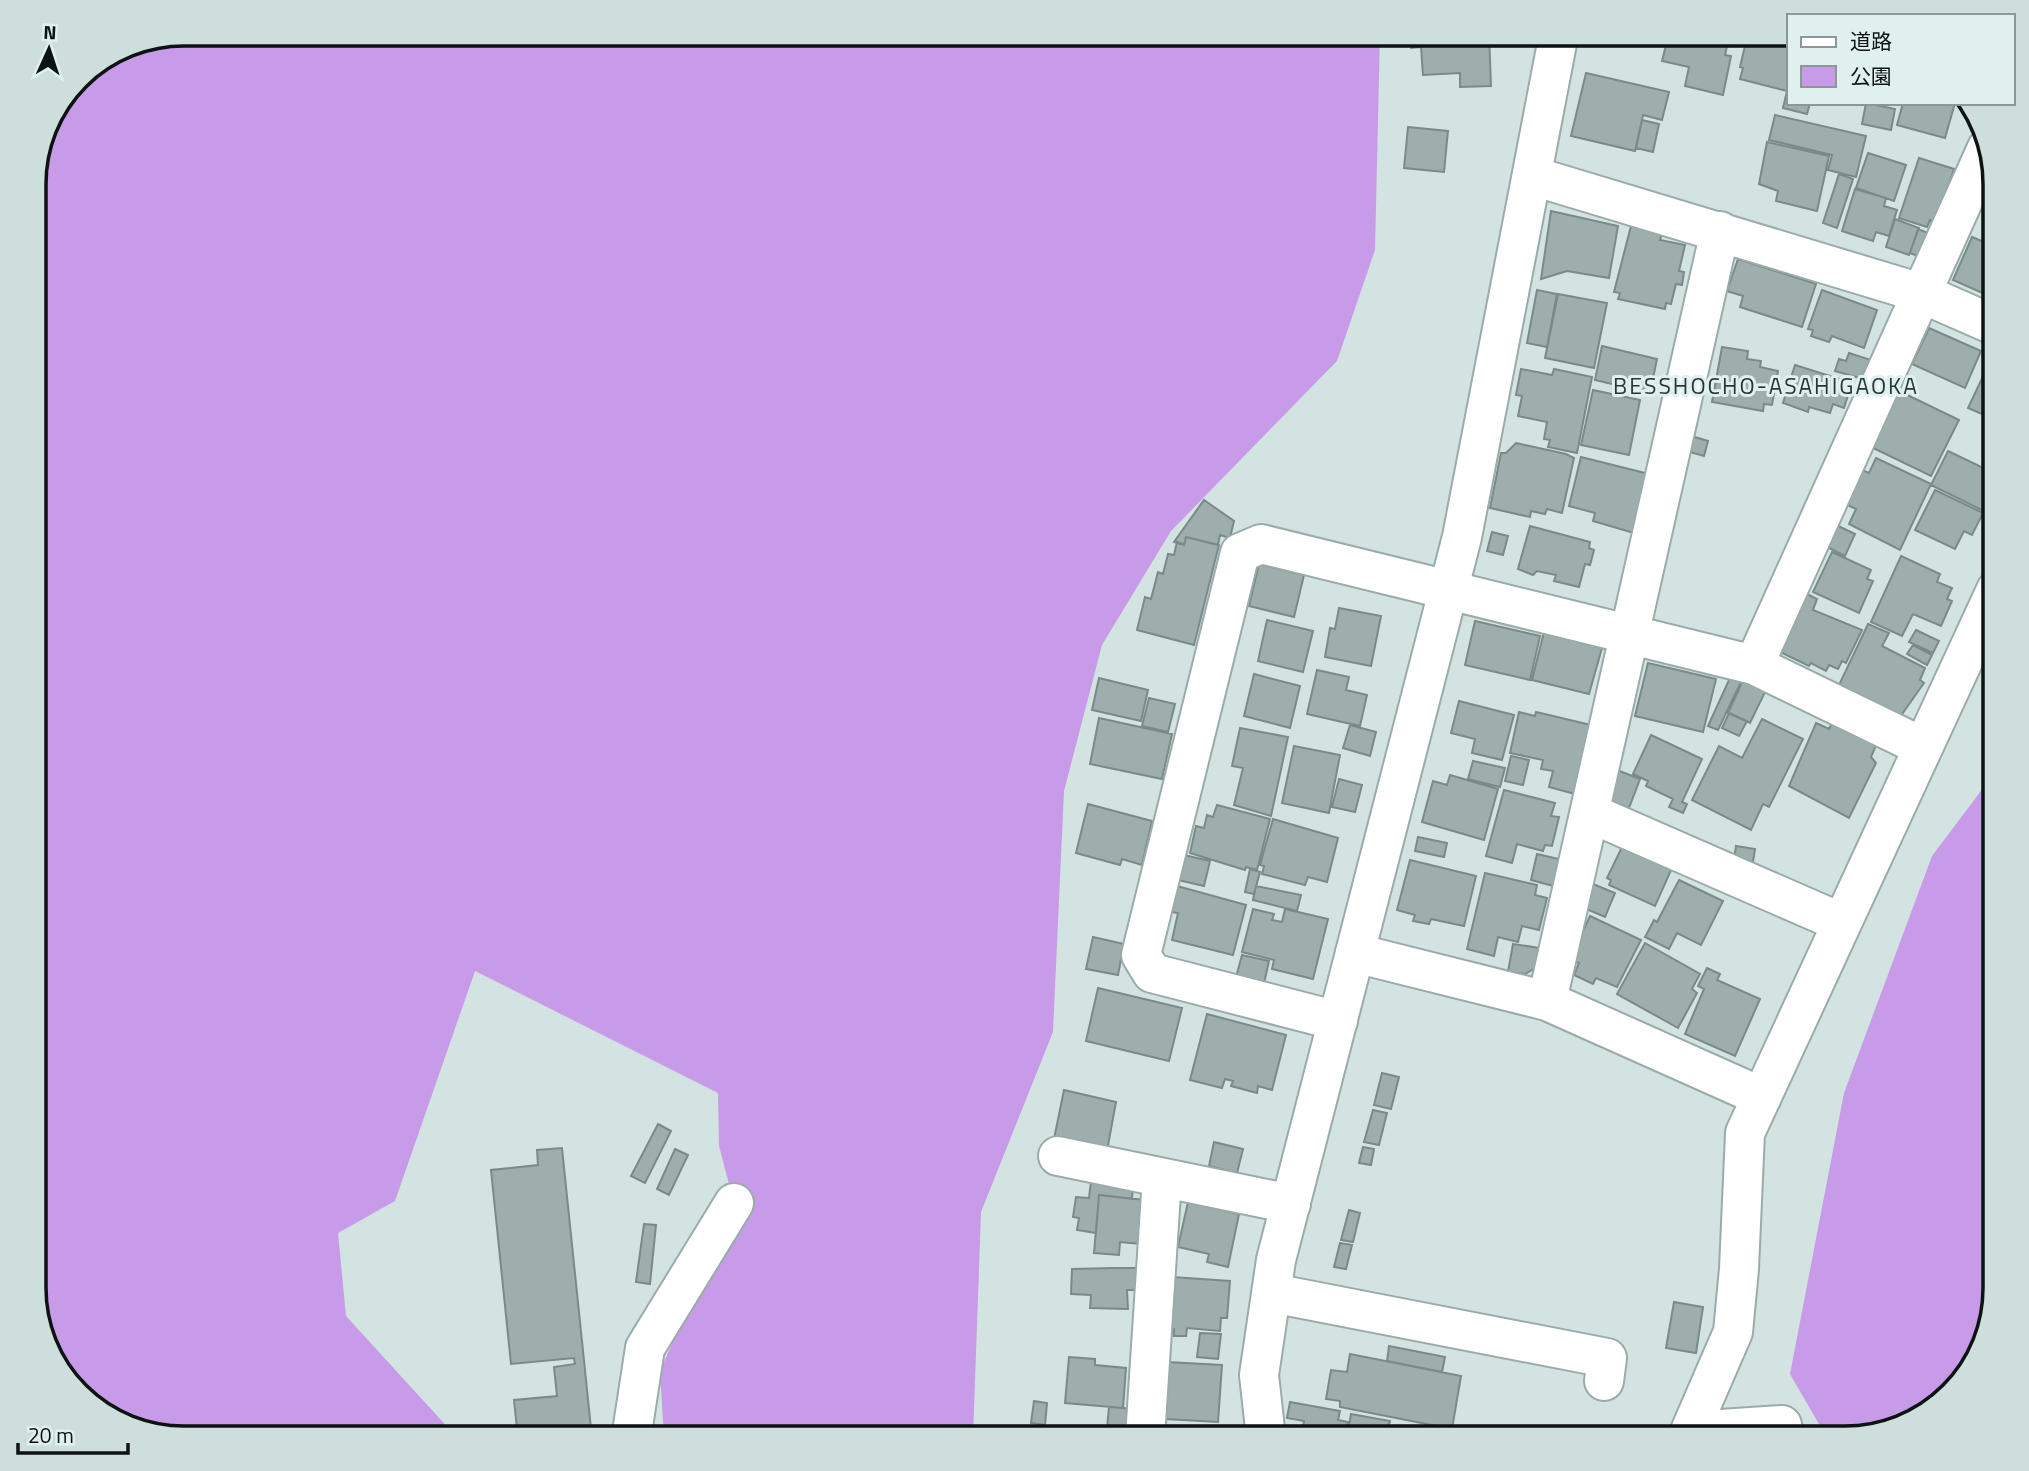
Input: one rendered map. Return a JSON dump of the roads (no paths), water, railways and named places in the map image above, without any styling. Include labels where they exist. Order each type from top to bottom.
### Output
[{"type":"street","points":[[1265,1426],[1259,1375],[1272,1293],[1291,1204],[1462,537],[1557,46]]},
{"type":"street","points":[[1754,665],[1981,160]]},
{"type":"street","points":[[1533,176],[1921,293],[1983,320]]},
{"type":"street","points":[[1547,1001],[1720,231]]},
{"type":"street","points":[[1338,1021],[1152,973],[1141,955],[1240,553],[1261,544],[1754,665],[1923,747]]},
{"type":"street","points":[[1691,1426],[1732,1332],[1739,1269],[1745,1133],[1983,618]]},
{"type":"street","points":[[1590,813],[1842,923]]},
{"type":"street","points":[[1355,953],[1547,1001],[1762,1097]]},
{"type":"street","points":[[1058,1156],[1291,1204]]},
{"type":"street","points":[[1146,1426],[1162,1178]]},
{"type":"street","points":[[633,1426],[645,1348],[734,1203]]},
{"type":"street","points":[[1272,1293],[1606,1358],[1604,1381]]},
{"type":"district","name":"BESSHOCHO-ASAHIGAOKA","points":[[1766,386]]}]
